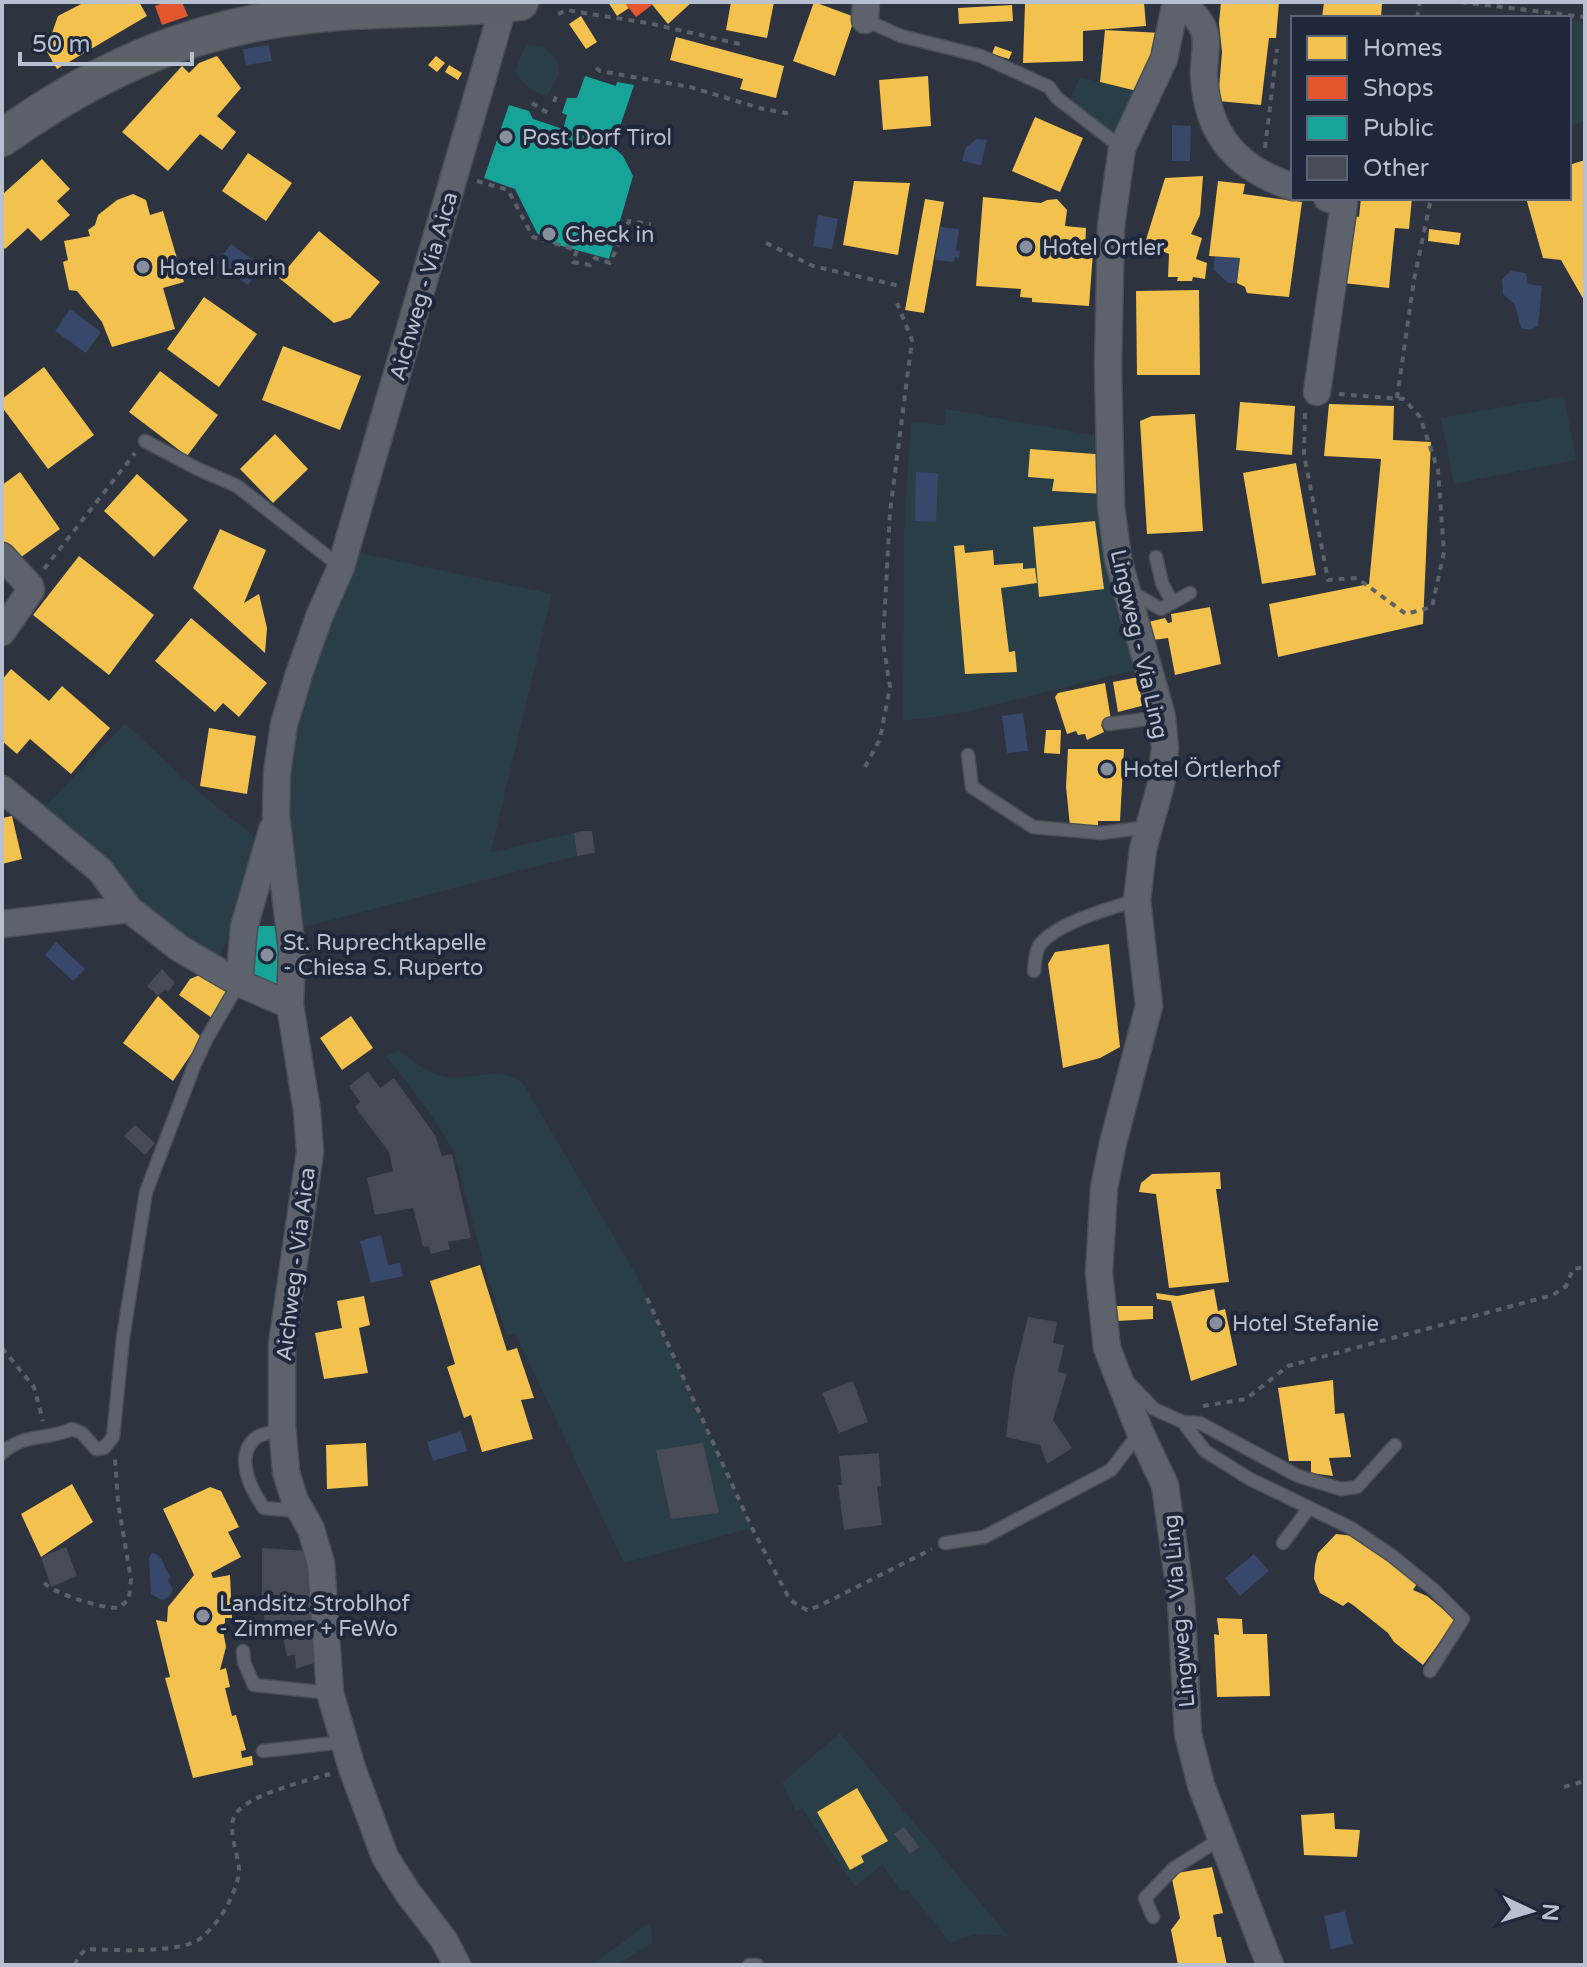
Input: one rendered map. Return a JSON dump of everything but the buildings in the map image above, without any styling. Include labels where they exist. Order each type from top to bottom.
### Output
[{"type":"street","points":[[2,138],[89,81],[200,35],[256,21],[327,13],[512,3]]},
{"type":"street","name":"Aichweg - Via Aica","points":[[457,1965],[444,1940],[385,1857],[367,1813],[330,1693],[321,1563],[311,1529],[286,1472],[282,1430],[282,1344],[310,1152],[307,1111],[290,1005],[292,951],[276,815],[277,773],[284,724],[319,617],[341,567],[512,3]]},
{"type":"street","name":"Lingweg - Via Ling","points":[[1222,1838],[1188,1734],[1181,1599],[1165,1485],[1107,1348],[1099,1273],[1104,1188],[1149,1006],[1137,900],[1143,849],[1161,784],[1165,748],[1162,717],[1118,559],[1111,506],[1108,367],[1111,226],[1122,148],[1164,59],[1176,3],[1194,14],[1206,35],[1206,103],[1221,139],[1251,169],[1291,186]]},
{"type":"street","points":[[1317,400],[1344,204],[1333,200]]},
{"type":"street","points":[[2,556],[31,590],[2,632]]},
{"type":"street","points":[[2,789],[100,870],[129,909],[179,948],[239,983],[290,1005]]},
{"type":"street","name":"Aichweg - Via Aica","points":[[239,983],[244,927],[276,815]]},
{"type":"street","points":[[2,924],[129,909]]},
{"type":"street","points":[[1222,1838],[1270,1965]]},
{"type":"lane","points":[[866,11],[901,36],[981,56],[1049,87],[1057,98],[1122,148]]},
{"type":"lane","points":[[145,441],[237,486],[341,567]]},
{"type":"lane","points":[[1156,557],[1162,583],[1172,602]]},
{"type":"lane","points":[[1127,589],[1161,609],[1190,593]]},
{"type":"lane","points":[[1109,724],[1162,717]]},
{"type":"lane","points":[[968,755],[972,787],[1033,827],[1101,833],[1149,827]]},
{"type":"lane","points":[[1034,971],[1037,948],[1050,934],[1101,911],[1137,900]]},
{"type":"lane","name":"Aichweg - Via Aica","points":[[113,1437],[123,1338],[146,1192],[194,1066],[239,983]]},
{"type":"lane","name":"Lingweg - Via Ling","points":[[1115,1369],[1154,1409],[1183,1422],[1200,1423],[1298,1476],[1341,1489],[1357,1487],[1395,1445]]},
{"type":"lane","name":"Lingweg - Via Ling","points":[[1183,1422],[1205,1451],[1250,1479],[1351,1528],[1433,1589],[1463,1619],[1430,1671]]},
{"type":"lane","points":[[2,1453],[14,1442],[62,1434],[72,1429],[82,1433],[96,1449],[104,1448],[113,1437]]},
{"type":"lane","points":[[282,1430],[258,1437],[248,1449],[246,1477],[264,1508],[302,1512]]},
{"type":"lane","points":[[945,1543],[984,1537],[1111,1470],[1140,1432]]},
{"type":"lane","points":[[1283,1543],[1309,1508]]},
{"type":"lane","points":[[243,1651],[244,1662],[254,1685],[330,1693]]},
{"type":"lane","points":[[263,1751],[344,1742]]},
{"type":"lane","points":[[1153,1917],[1145,1898],[1174,1868],[1222,1838]]},
{"type":"lane","points":[[749,1965],[757,1965]]},
{"type":"path","points":[[1461,2],[1585,17]]},
{"type":"path","points":[[558,14],[567,10],[648,23],[744,45]]},
{"type":"path","points":[[1262,174],[1277,49]]},
{"type":"path","points":[[596,68],[690,87],[763,109],[793,114]]},
{"type":"path","points":[[554,102],[558,91]]},
{"type":"path","points":[[532,103],[548,113]]},
{"type":"path","points":[[469,179],[508,190],[533,237],[577,250],[573,262],[590,265],[595,258],[610,263],[629,221],[651,224]]},
{"type":"path","points":[[1397,398],[1414,280],[1431,200]]},
{"type":"path","points":[[766,243],[813,266],[900,286]]},
{"type":"path","points":[[865,767],[880,739],[890,687],[883,642],[890,512],[912,340],[897,303]]},
{"type":"path","points":[[1397,398],[1404,399],[1420,417],[1438,470],[1444,552],[1432,607],[1406,614],[1357,578],[1328,580],[1304,454],[1305,411],[1317,400],[1397,398]]},
{"type":"path","points":[[30,586],[145,441]]},
{"type":"path","points":[[1164,1412],[1246,1399],[1288,1366],[1553,1295],[1566,1286],[1573,1269],[1585,1267]]},
{"type":"path","points":[[647,1298],[752,1528],[790,1600],[807,1610],[945,1543]]},
{"type":"path","points":[[2,1348],[34,1387],[47,1435]]},
{"type":"path","points":[[44,1583],[51,1589],[106,1608],[119,1608],[129,1599],[131,1579],[118,1503],[113,1437]]},
{"type":"path","points":[[75,1965],[86,1949],[141,1950],[175,1947],[200,1940],[224,1912],[236,1888],[239,1873],[232,1827],[235,1813],[248,1803],[297,1783],[352,1768]]},
{"type":"path","points":[[1564,1787],[1585,1781]]},
{"type":"shaded area","points":[[1571,20],[1585,22],[1585,121],[1571,126]]},
{"type":"shaded area","points":[[526,44],[544,47],[557,60],[559,75],[547,96],[528,87],[515,71]]},
{"type":"shaded area","points":[[1080,77],[1135,91],[1116,137],[1069,101]]},
{"type":"shaded area","points":[[1564,396],[1576,460],[1454,484],[1441,418]]},
{"type":"shaded area","points":[[946,409],[1109,438],[1147,667],[957,714],[903,721],[904,531],[911,422],[945,425]]},
{"type":"shaded area","points":[[346,550],[552,594],[491,852],[574,833],[577,856],[289,931],[277,773]]},
{"type":"shaded area","points":[[125,723],[201,794],[258,839],[238,914],[218,961],[148,909],[110,867],[44,808]]},
{"type":"shaded area","points":[[398,1050],[441,1076],[495,1074],[522,1082],[636,1274],[752,1528],[624,1563],[515,1333],[507,1335],[484,1265],[454,1151],[428,1110],[386,1056]]},
{"type":"shaded area","points":[[840,1733],[1008,1936],[974,1934],[950,1943],[908,1890],[901,1891],[882,1864],[855,1887],[802,1808],[796,1811],[782,1783]]},
{"type":"shaded area","points":[[650,1922],[653,1942],[617,1965],[592,1965]]},
{"type":"water","points":[[269,45],[272,61],[246,65],[243,49]]},
{"type":"water","points":[[1172,125],[1191,126],[1190,161],[1172,161]]},
{"type":"water","points":[[977,139],[987,140],[981,165],[962,161],[966,147]]},
{"type":"water","points":[[818,215],[838,219],[832,249],[813,246]]},
{"type":"water","points":[[940,227],[959,229],[956,250],[960,251],[959,258],[955,257],[954,262],[935,260]]},
{"type":"water","points":[[231,244],[261,266],[248,285],[217,263]]},
{"type":"water","points":[[1215,256],[1240,258],[1237,283],[1228,283],[1213,269]]},
{"type":"water","points":[[1511,271],[1526,273],[1528,284],[1542,286],[1538,326],[1530,330],[1521,328],[1515,305],[1503,294],[1502,279]]},
{"type":"water","points":[[70,309],[101,332],[86,353],[55,331]]},
{"type":"water","points":[[916,472],[938,473],[936,522],[915,521]]},
{"type":"water","points":[[1023,713],[1028,751],[1007,753],[1002,716]]},
{"type":"water","points":[[56,942],[85,969],[73,981],[45,955]]},
{"type":"water","points":[[381,1235],[388,1265],[400,1263],[403,1276],[371,1283],[360,1241]]},
{"type":"water","points":[[461,1431],[467,1451],[433,1461],[427,1442]]},
{"type":"water","points":[[152,1553],[161,1559],[171,1577],[168,1580],[173,1589],[170,1596],[162,1600],[151,1594],[149,1558]]},
{"type":"water","points":[[1254,1554],[1269,1571],[1240,1596],[1225,1578]]},
{"type":"water","points":[[1345,1911],[1353,1944],[1331,1949],[1324,1916]]},
{"type":"place","name":"Post Dorf Tirol","points":[[506,137]]},
{"type":"place","name":"Check in","points":[[549,234]]},
{"type":"place","name":"Hotel Ortler","points":[[1026,247]]},
{"type":"place","name":"Hotel Laurin","points":[[143,267]]},
{"type":"place","name":"Hotel Örtlerhof","points":[[1107,769]]},
{"type":"place","name":"St. Ruprechtkapelle - Chiesa S. Ruperto","points":[[267,955]]},
{"type":"place","name":"Hotel Stefanie","points":[[1216,1323]]},
{"type":"place","name":"Landsitz Stroblhof - Zimmer + FeWo","points":[[203,1616]]}]
